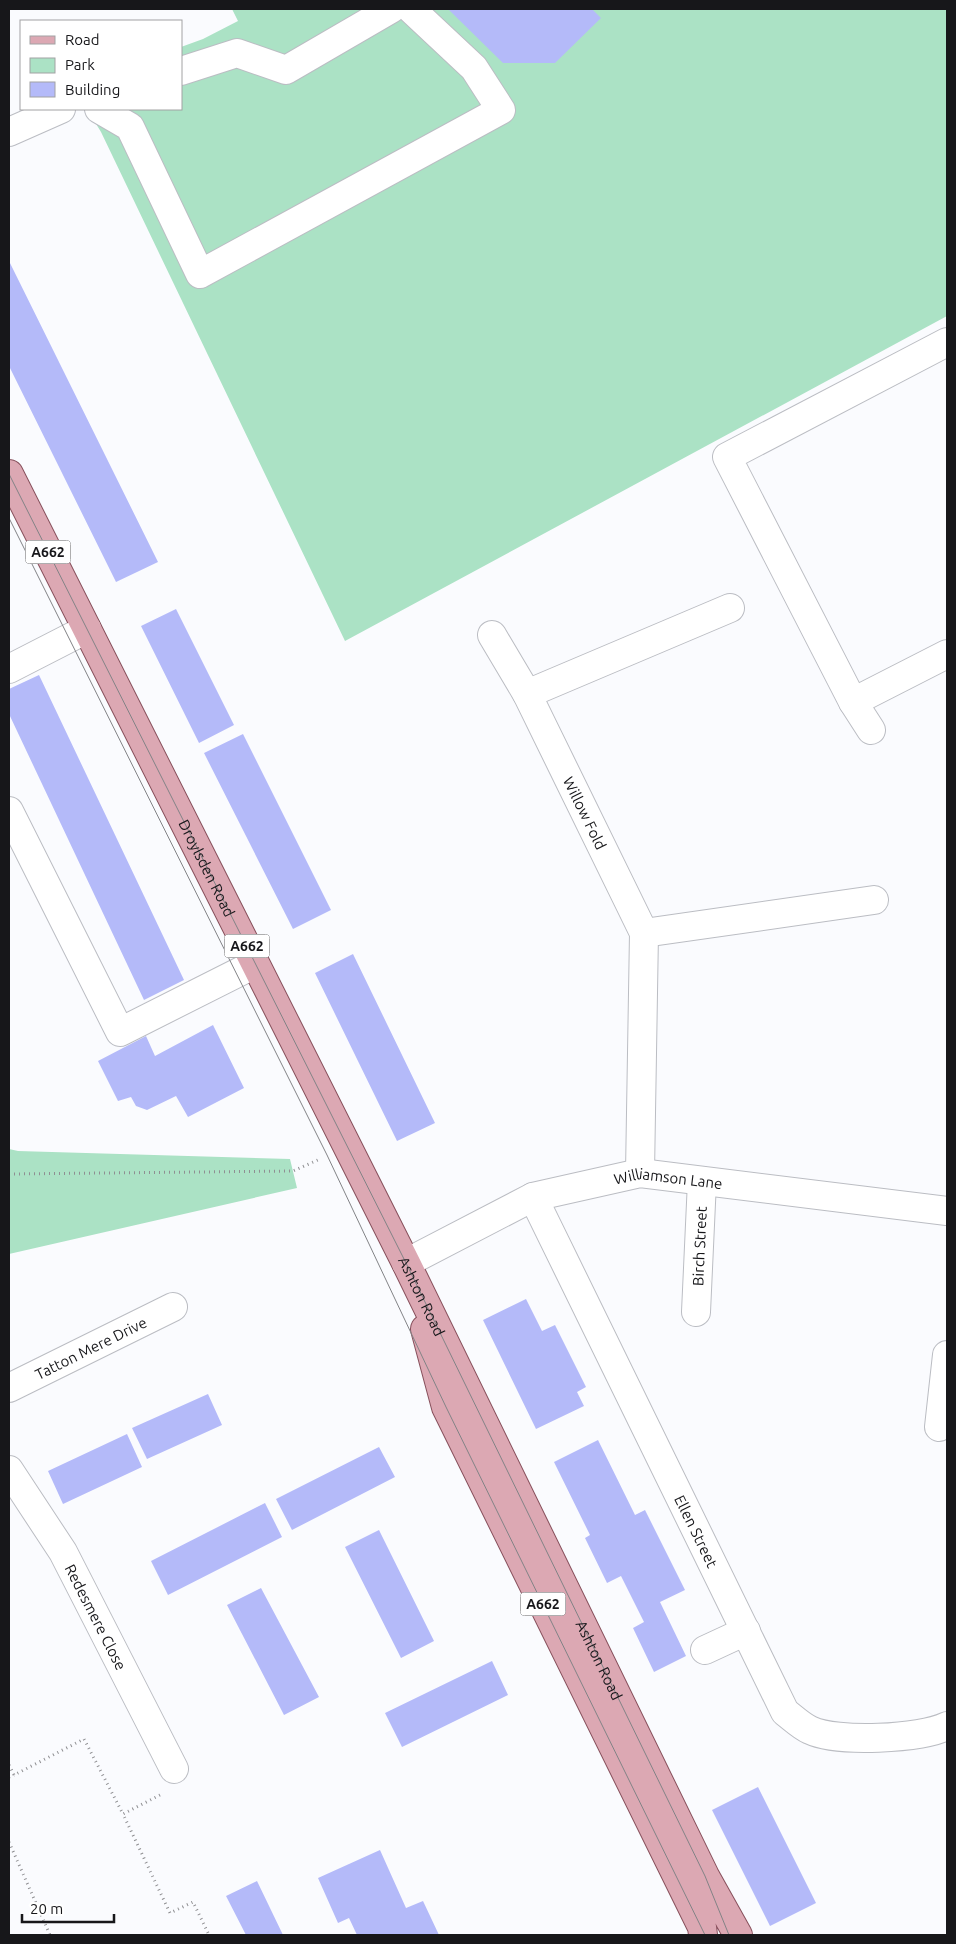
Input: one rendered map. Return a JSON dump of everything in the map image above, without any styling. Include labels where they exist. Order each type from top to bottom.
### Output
[{"type":"main road","name":"Droylsden Road","points":[[9,474],[406,1263]]},
{"type":"main road","name":"Ashton Road","points":[[406,1263],[446,1407],[694,1909],[702,1927],[703,1935]]},
{"type":"main road","name":"Ashton Road","points":[[406,1263],[705,1876],[738,1935]]},
{"type":"street","points":[[182,71],[237,53],[286,70],[391,9]]},
{"type":"street","points":[[101,110],[130,127],[200,274],[501,110],[474,68],[411,9]]},
{"type":"street","points":[[9,132],[59,110]]},
{"type":"street","points":[[871,730],[853,702],[727,457],[947,342]]},
{"type":"street","points":[[527,694],[730,608]]},
{"type":"street","points":[[9,669],[87,630]]},
{"type":"street","name":"Willow Fold","points":[[492,635],[527,694],[644,933],[640,1173]]},
{"type":"street","points":[[853,702],[947,654]]},
{"type":"street","points":[[9,811],[120,1032],[255,964]]},
{"type":"street","points":[[644,933],[874,900]]},
{"type":"street","name":"Williamson Lane","points":[[406,1263],[534,1197],[640,1173],[947,1212]]},
{"type":"street","name":"Birch Street","points":[[696,1312],[702,1181]]},
{"type":"street","name":"Ellen Street","points":[[534,1197],[785,1712],[809,1730],[833,1737],[914,1736],[947,1726]]},
{"type":"street","name":"Tatton Mere Drive","points":[[9,1388],[173,1307]]},
{"type":"street","points":[[939,1427],[947,1355]]},
{"type":"street","name":"Redesmere Close","points":[[9,1470],[63,1552],[174,1770]]},
{"type":"street","points":[[705,1650],[746,1631]]},
{"type":"path","points":[[9,1174],[293,1171],[348,1147]]},
{"type":"path","points":[[9,1777],[84,1739],[123,1814],[170,1913],[192,1902],[209,1935]]},
{"type":"path","points":[[9,1765],[14,1775]]},
{"type":"path","points":[[123,1814],[182,1784],[174,1770]]},
{"type":"path","points":[[9,1842],[50,1935]]},
{"type":"green space","points":[[232,9],[947,9],[947,316],[345,641],[101,132],[88,110],[182,110],[182,47],[203,39],[238,21]]},
{"type":"green space","points":[[9,1149],[18,1151],[290,1159],[297,1188],[9,1254]]},
{"type":"building","points":[[448,9],[592,9],[601,18],[555,63],[503,63]]},
{"type":"building","points":[[9,261],[158,562],[116,582],[9,366]]},
{"type":"building","points":[[176,609],[234,725],[199,743],[141,626]]},
{"type":"building","points":[[39,675],[184,980],[144,1000],[9,714],[9,689]]},
{"type":"building","points":[[243,734],[331,910],[293,929],[204,753]]},
{"type":"building","points":[[353,954],[435,1123],[397,1141],[315,973]]},
{"type":"building","points":[[213,1025],[244,1088],[188,1117],[176,1096],[147,1110],[136,1106],[131,1097],[118,1101],[98,1061],[146,1036],[155,1056]]},
{"type":"building","points":[[526,1299],[542,1331],[555,1325],[586,1387],[577,1392],[584,1406],[536,1429],[483,1320]]},
{"type":"building","points":[[208,1394],[222,1425],[147,1459],[132,1428]]},
{"type":"building","points":[[127,1434],[142,1467],[63,1504],[48,1471]]},
{"type":"building","points":[[598,1440],[635,1515],[645,1510],[685,1590],[660,1602],[686,1656],[654,1672],[633,1628],[644,1622],[621,1576],[607,1583],[585,1538],[590,1535],[554,1462]]},
{"type":"building","points":[[379,1447],[395,1477],[292,1530],[276,1499]]},
{"type":"building","points":[[265,1503],[282,1537],[168,1595],[151,1561]]},
{"type":"building","points":[[379,1530],[434,1641],[401,1658],[345,1547]]},
{"type":"building","points":[[261,1588],[319,1697],[284,1715],[227,1605]]},
{"type":"building","points":[[492,1661],[508,1695],[402,1747],[385,1713]]},
{"type":"building","points":[[758,1787],[816,1903],[770,1926],[712,1810]]},
{"type":"building","points":[[380,1850],[406,1908],[423,1901],[439,1935],[357,1935],[349,1918],[338,1923],[318,1878]]},
{"type":"building","points":[[257,1881],[283,1935],[246,1935],[226,1896]]},
{"type":"tram line","points":[[9,474],[406,1263],[705,1876],[729,1935]]},
{"type":"tram line","points":[[9,518],[327,1155],[446,1407],[705,1935]]}]
